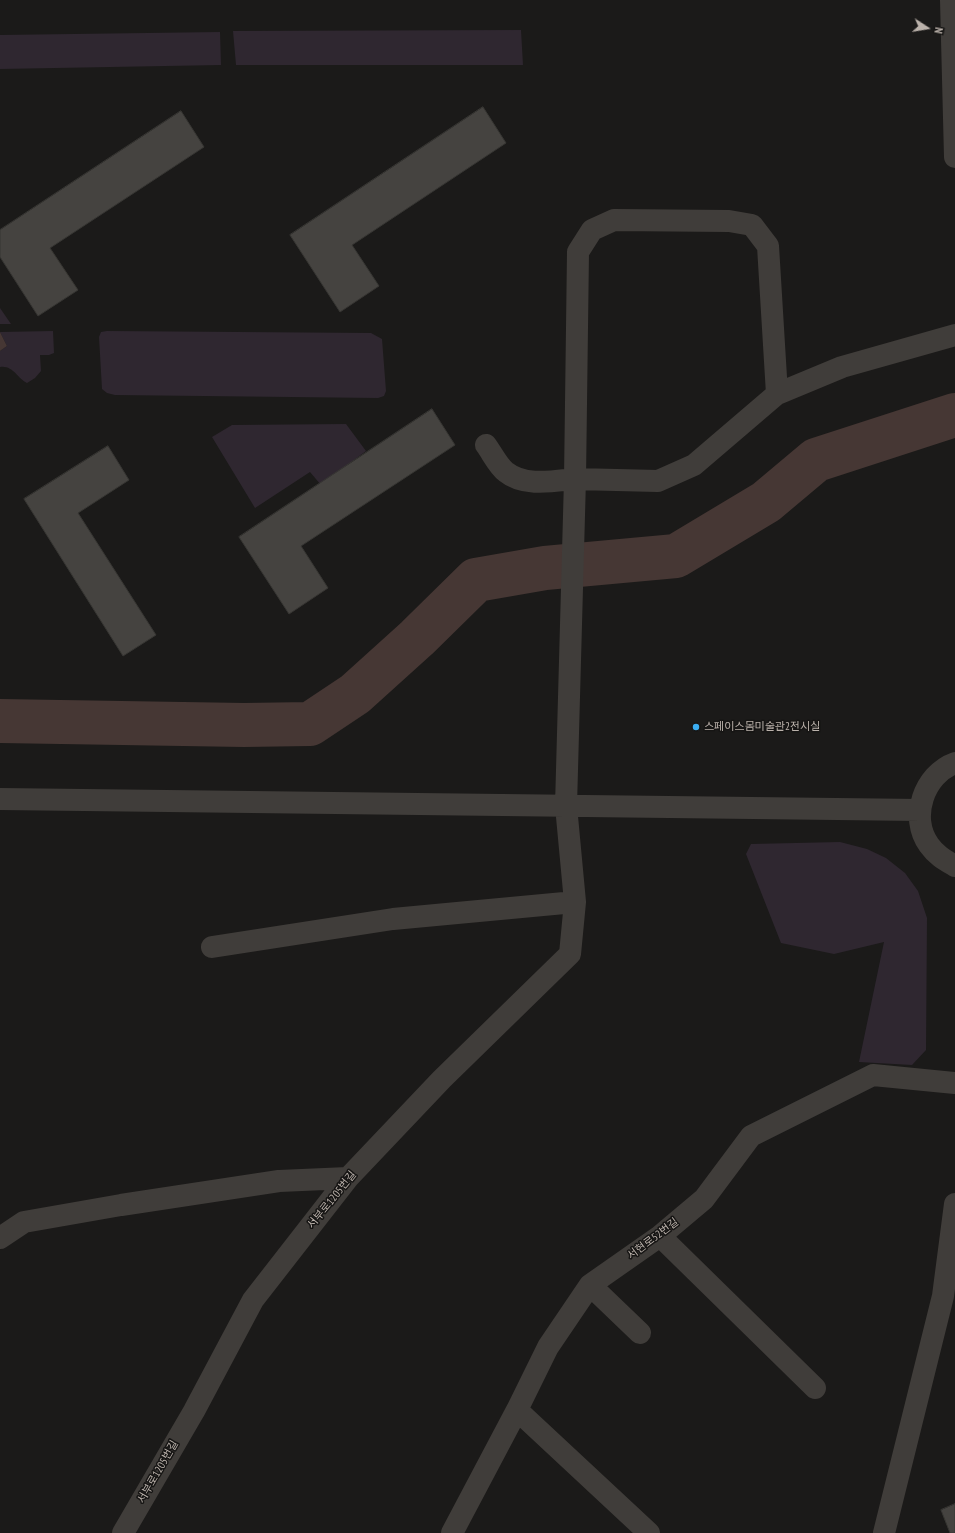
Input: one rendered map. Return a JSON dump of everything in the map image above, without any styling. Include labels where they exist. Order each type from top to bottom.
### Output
[{"type":"street","points":[[951,0],[955,157]]},
{"type":"street","name":"서부로1205번길","points":[[123,1533],[194,1411],[253,1300],[348,1178],[442,1079],[570,954],[576,902],[566,806],[575,521],[578,252],[592,230],[614,220],[729,221],[752,225],[768,246],[777,394]]},
{"type":"street","points":[[486,444],[505,472],[519,480],[538,481],[575,479],[658,481],[694,465],[777,394],[842,367],[955,335]]},
{"type":"street","points":[[955,763],[948,766],[934,777],[924,792],[920,810],[921,828],[928,845],[941,858],[955,866]]},
{"type":"street","points":[[0,799],[920,810]]},
{"type":"street","points":[[212,947],[393,919],[576,902]]},
{"type":"street","name":"서현로52번길","points":[[452,1533],[517,1410],[548,1347],[590,1285],[660,1236],[704,1199],[751,1136],[873,1075],[955,1083]]},
{"type":"street","points":[[0,1238],[24,1222],[121,1205],[279,1181],[348,1178]]},
{"type":"street","points":[[884,1533],[943,1296],[955,1204]]},
{"type":"street","points":[[660,1236],[815,1388]]},
{"type":"street","points":[[590,1285],[640,1333]]},
{"type":"street","points":[[517,1410],[649,1533]]},
{"type":"shaded area","points":[[521,30],[523,65],[236,65],[233,31]]},
{"type":"shaded area","points":[[220,32],[221,65],[0,69],[0,35]]},
{"type":"shaded area","points":[[0,308],[11,324],[0,324]]},
{"type":"shaded area","points":[[53,331],[54,353],[49,355],[40,355],[41,371],[35,378],[27,383],[12,370],[0,367],[0,351],[7,346],[0,332]]},
{"type":"shaded area","points":[[0,332],[7,346],[0,351]]},
{"type":"shaded area","points":[[101,332],[371,333],[382,339],[386,391],[384,396],[378,398],[115,395],[107,393],[102,389],[99,337]]},
{"type":"shaded area","points":[[346,424],[366,451],[321,485],[310,472],[255,508],[212,437],[232,425]]},
{"type":"shaded area","points":[[840,842],[867,849],[886,858],[905,873],[918,891],[927,918],[926,1050],[912,1065],[859,1062],[884,942],[834,954],[781,943],[746,854],[751,844]]},
{"type":"building","points":[[483,107],[506,143],[352,245],[379,286],[340,312],[290,235]]},
{"type":"building","points":[[181,111],[204,147],[50,248],[78,290],[38,316],[0,257],[0,230]]},
{"type":"building","points":[[432,409],[455,445],[301,546],[328,588],[289,614],[239,537]]},
{"type":"building","points":[[108,446],[129,480],[78,513],[156,635],[123,656],[24,499]]},
{"type":"building","points":[[955,1504],[955,1533],[950,1533],[941,1510]]},
{"type":"waterway","points":[[0,721],[244,725],[310,724],[355,694],[417,638],[476,580],[545,568],[676,556],[766,502],[816,460],[955,415]]},
{"type":"place","name":"스페이스몸미술관2전시실","points":[[696,727]]}]
